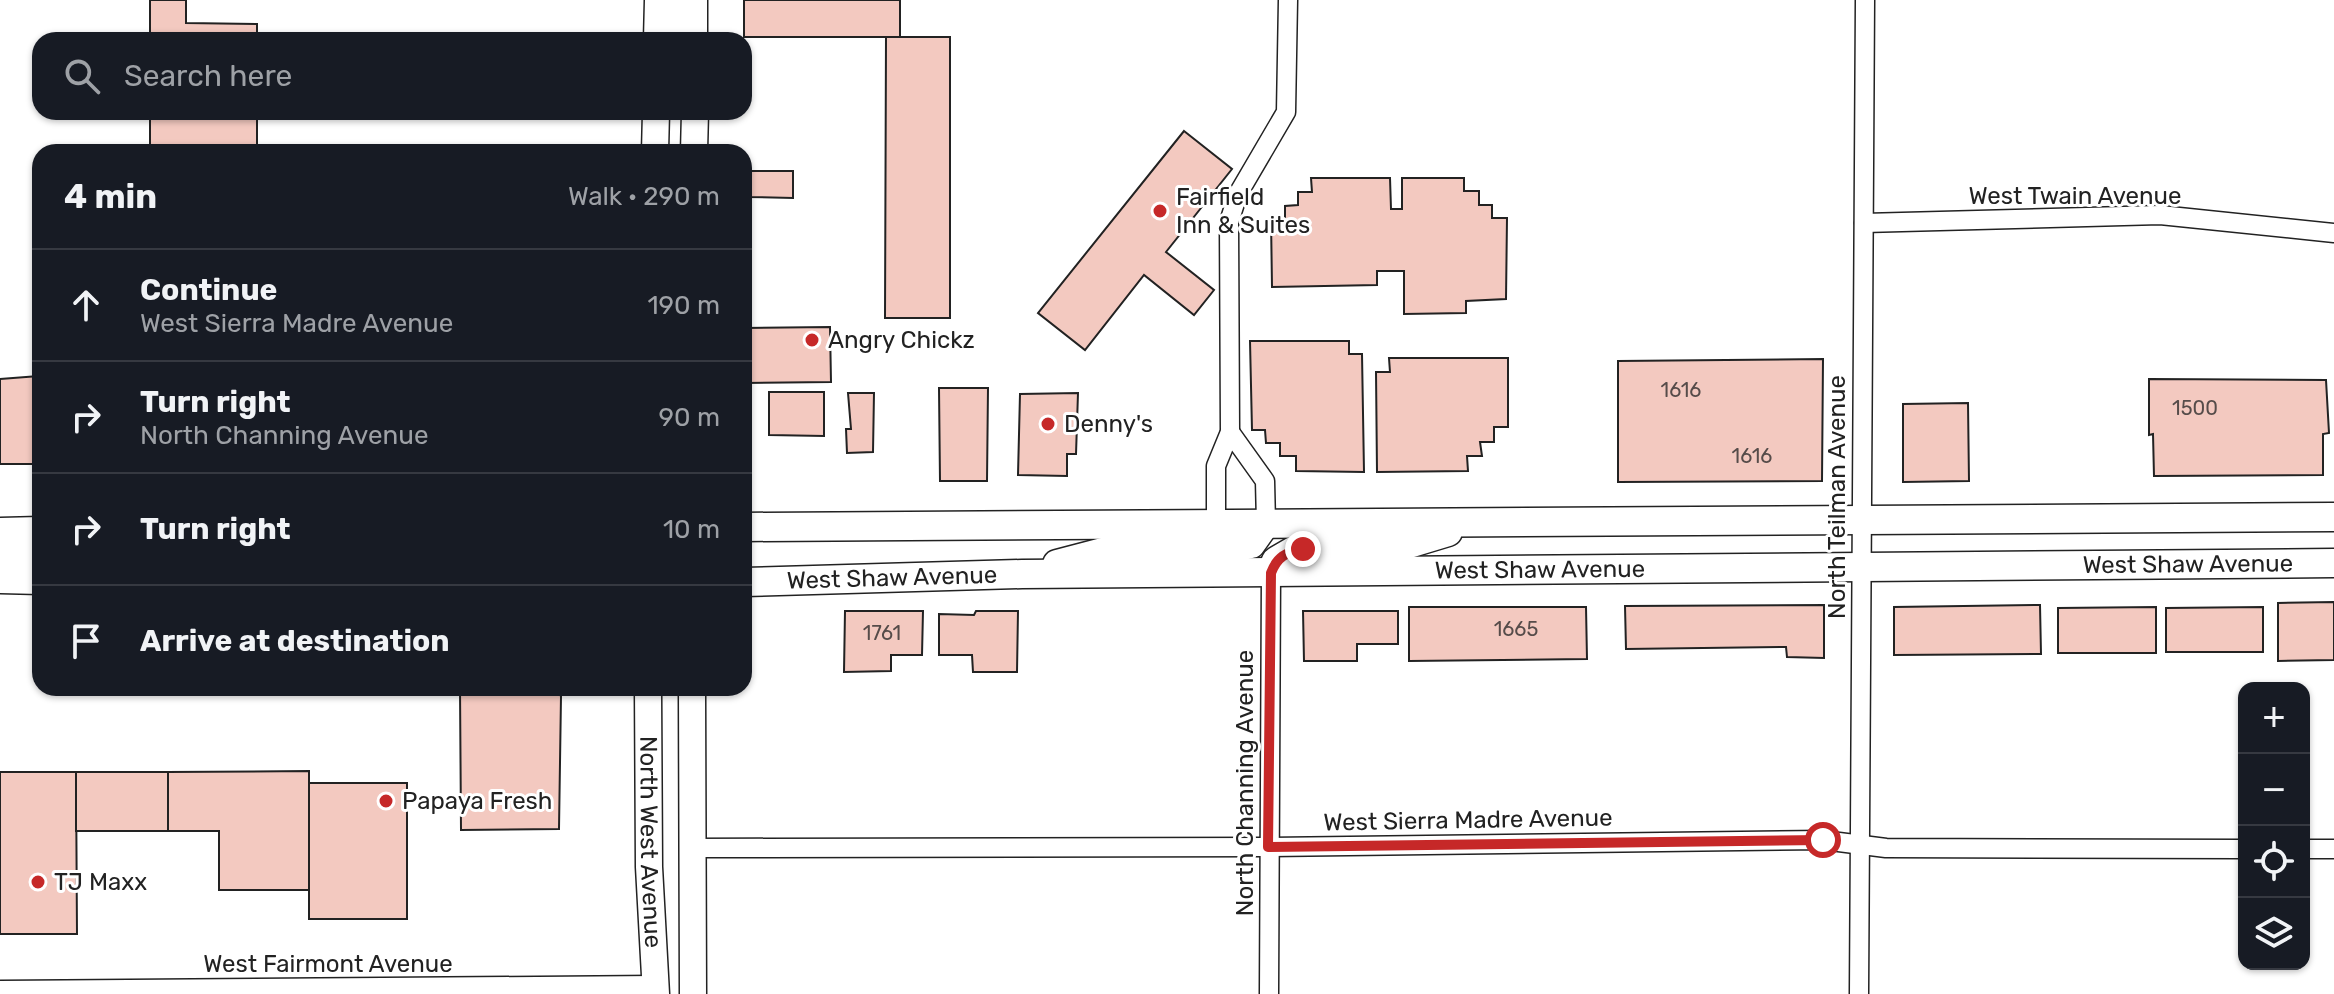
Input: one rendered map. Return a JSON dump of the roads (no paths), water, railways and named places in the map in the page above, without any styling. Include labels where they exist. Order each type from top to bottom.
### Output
[{"type":"main road","points":[[657,32],[658,0]]},
{"type":"main road","points":[[675,0],[676,32]]},
{"type":"main road","points":[[694,0],[694,32]]},
{"type":"main road","points":[[655,144],[656,120]]},
{"type":"main road","points":[[678,120],[692,144]]},
{"type":"main road","points":[[694,144],[695,120]]},
{"type":"main road","name":"West Shaw Avenue","points":[[752,527],[2334,517]]},
{"type":"main road","points":[[1022,574],[1118,548],[1239,547],[1251,544],[1266,523]]},
{"type":"main road","points":[[1271,573],[1276,561],[1293,551],[1405,545],[1467,524]]},
{"type":"main road","points":[[0,532],[32,531]]},
{"type":"main road","points":[[0,555],[32,555]]},
{"type":"main road","name":"West Shaw Avenue","points":[[752,582],[1022,574],[2334,563]]},
{"type":"main road","points":[[0,579],[32,580]]},
{"type":"main road","name":"North West Avenue","points":[[648,696],[649,867],[660,991]]},
{"type":"main road","name":"North West Avenue","points":[[692,696],[693,994]]},
{"type":"street","points":[[1216,525],[1216,466],[1230,432],[1229,222],[1238,194],[1286,112],[1288,0]]},
{"type":"street","name":"North Teilman Avenue","points":[[1859,994],[1865,0]]},
{"type":"street","name":"West Twain Avenue","points":[[1864,223],[2160,215],[2334,233]]},
{"type":"street","points":[[1230,432],[1265,481],[1266,523]]},
{"type":"street","name":"North Channing Avenue","points":[[1269,994],[1271,573]]},
{"type":"street","name":"West Sierra Madre Avenue","points":[[692,848],[1268,847],[1823,840],[1901,848],[2238,849]]},
{"type":"street","points":[[2310,849],[2334,849]]},
{"type":"street","name":"West Fairmont Avenue","points":[[0,990],[660,991]]},
{"type":"place","name":"Fairfield Inn & Suites","points":[[1160,211]]},
{"type":"place","name":"Angry Chickz","points":[[812,340]]},
{"type":"place","name":"Denny's","points":[[1048,424]]},
{"type":"place","name":"Papaya Fresh","points":[[386,801]]},
{"type":"place","name":"TJ Maxx","points":[[38,882]]}]
